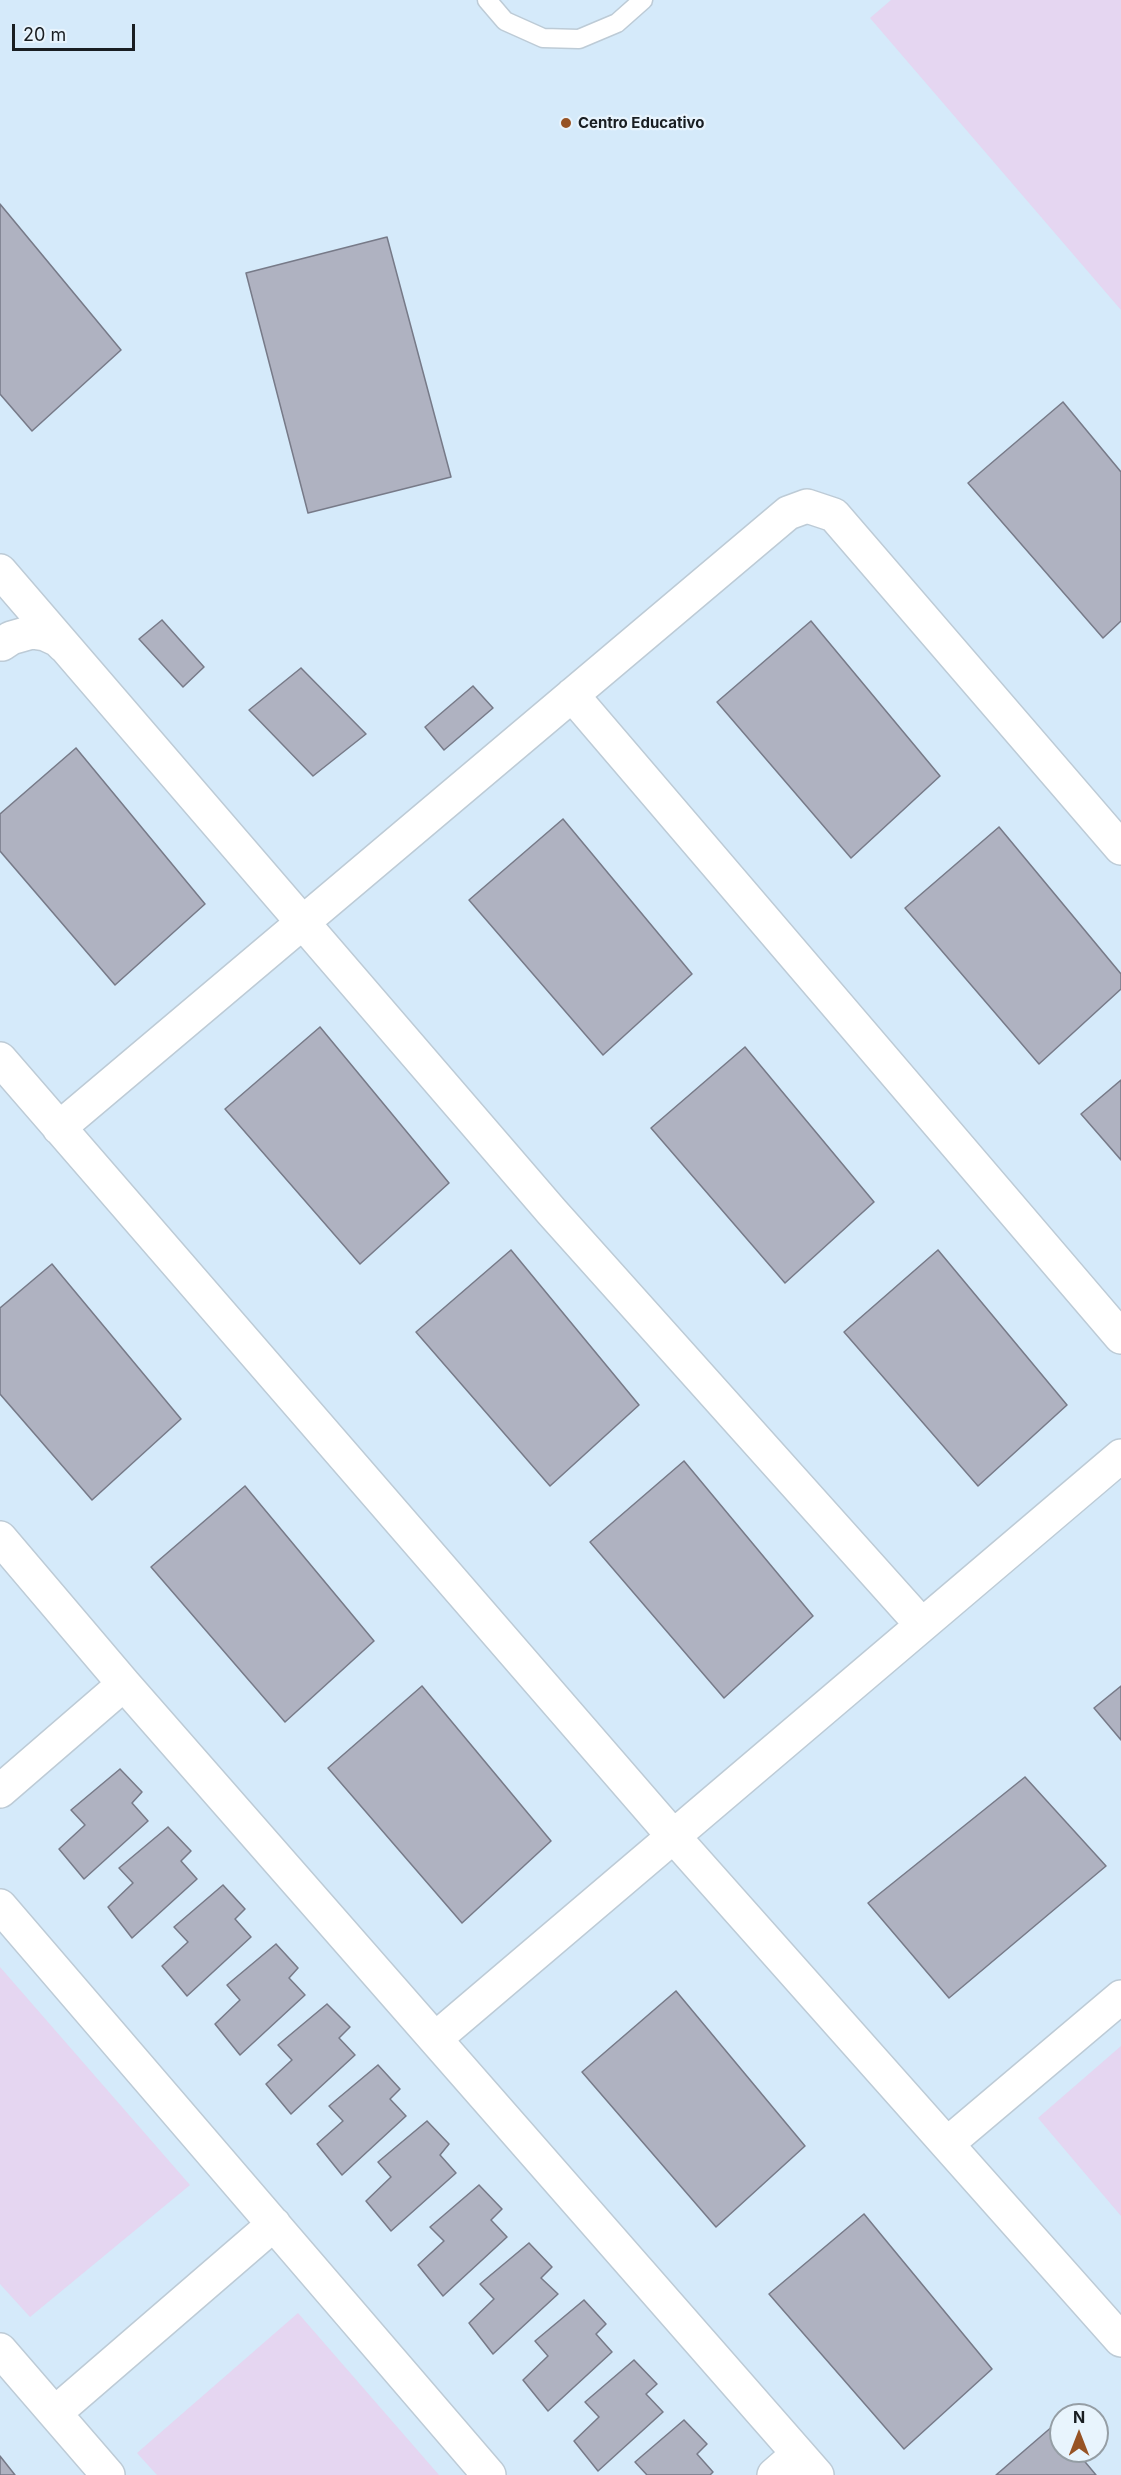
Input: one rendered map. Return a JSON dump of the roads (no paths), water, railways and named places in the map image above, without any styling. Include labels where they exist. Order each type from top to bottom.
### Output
[{"type":"street","points":[[59,1128],[788,513],[807,506],[834,515],[1121,848]]},
{"type":"street","points":[[1,646],[9,634],[15,609],[3,575]]},
{"type":"street","points":[[3,575],[552,1212],[922,1625]]},
{"type":"street","points":[[1,646],[10,638],[32,632],[51,637],[67,649]]},
{"type":"street","points":[[572,695],[1121,1337]]},
{"type":"street","points":[[0,1059],[674,1837],[1121,2340]]},
{"type":"street","points":[[435,2039],[1121,1456]]},
{"type":"street","points":[[0,1538],[124,1684],[808,2464],[774,2475]]},
{"type":"street","points":[[0,1791],[124,1684]]},
{"type":"street","points":[[0,1906],[489,2475]]},
{"type":"street","points":[[947,2144],[1121,1997]]},
{"type":"street","points":[[55,2413],[274,2224]]},
{"type":"street","points":[[0,2350],[108,2475]]},
{"type":"lane","points":[[487,0],[505,21],[543,38],[579,39],[617,23],[643,0]]},
{"type":"place","name":"Centro Educativo","points":[[566,123]]}]
